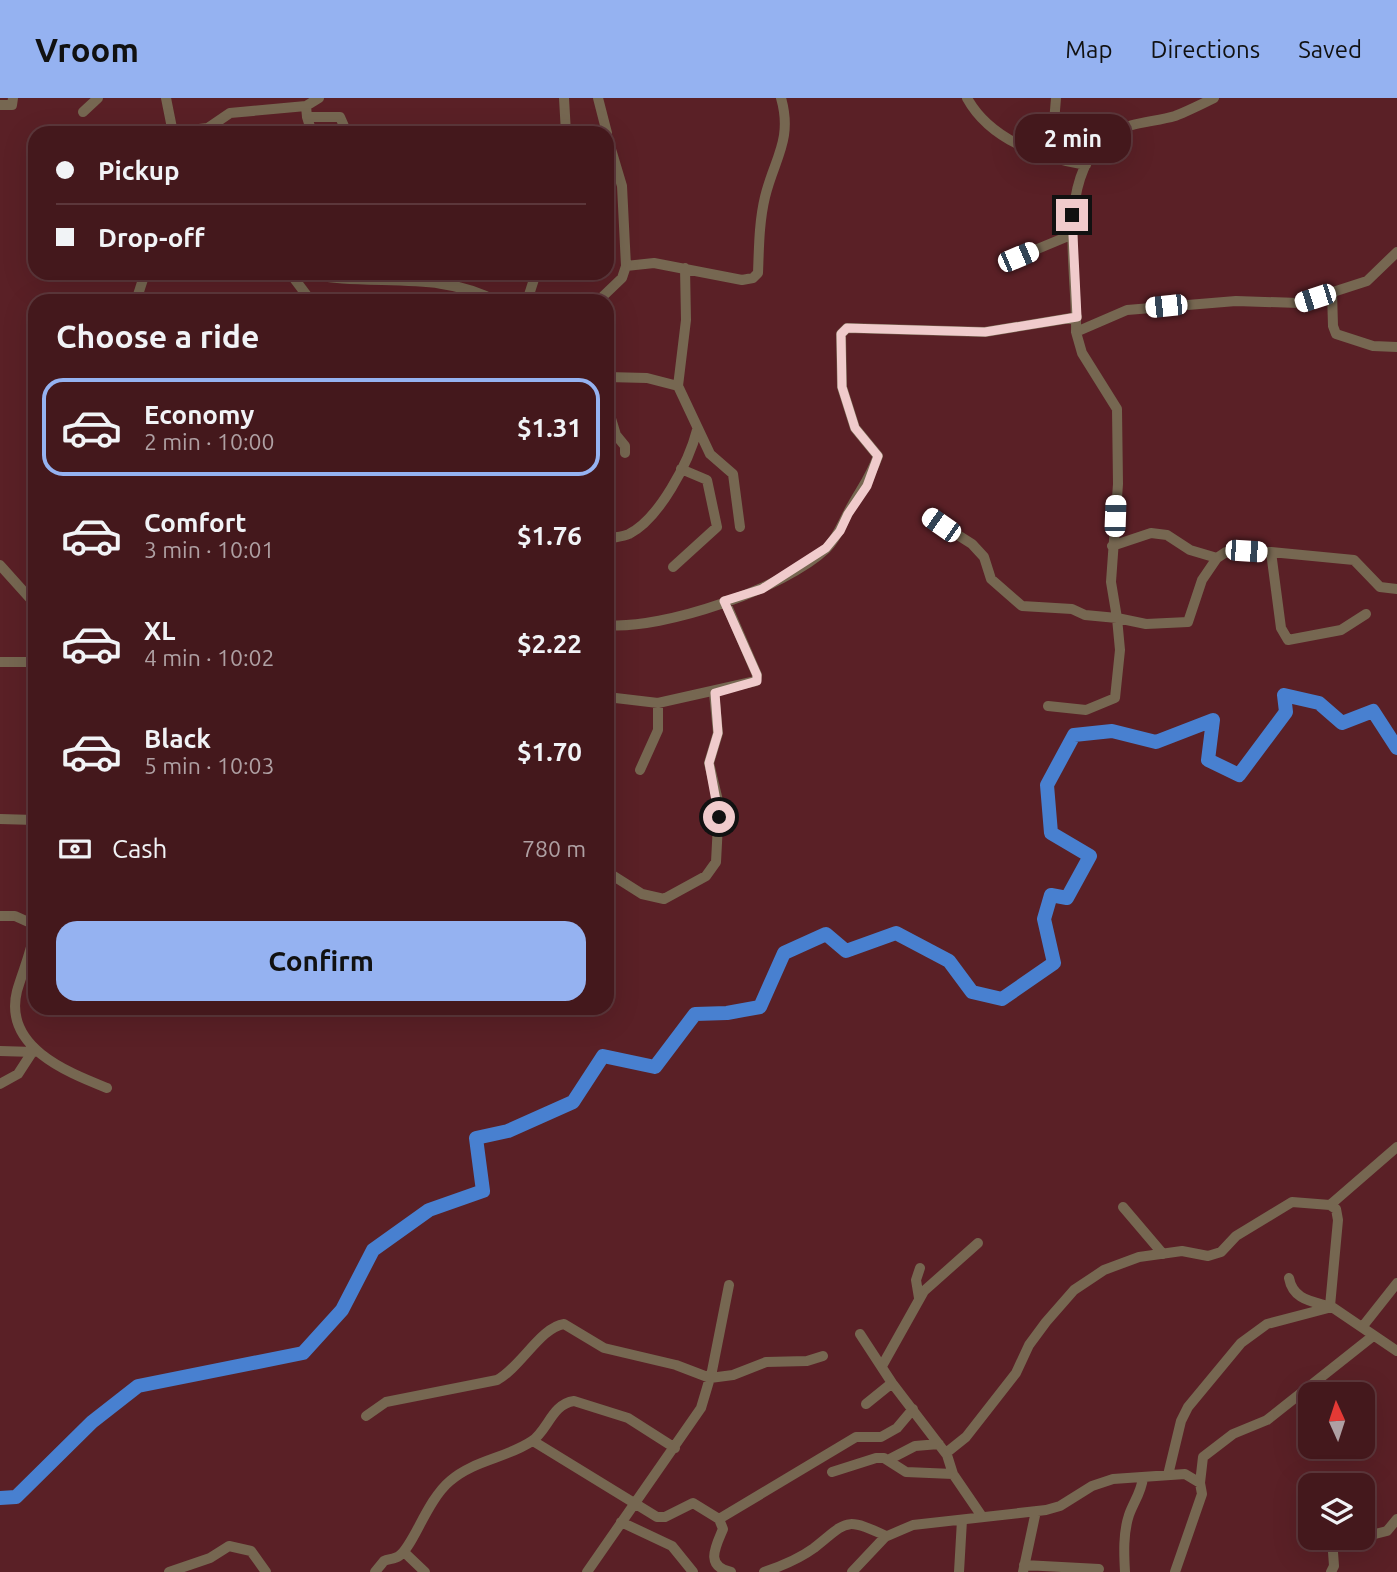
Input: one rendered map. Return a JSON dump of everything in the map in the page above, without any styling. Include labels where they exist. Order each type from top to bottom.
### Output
[{"type":"street","points":[[0,104],[12,105],[13,98]]},
{"type":"street","points":[[83,112],[98,98]]},
{"type":"street","points":[[166,98],[171,126]]},
{"type":"street","points":[[211,126],[230,113],[306,106],[320,98]]},
{"type":"street","points":[[564,98],[566,126]]},
{"type":"street","points":[[598,98],[605,126]]},
{"type":"street","points":[[626,266],[654,263],[742,280],[753,278],[758,273],[760,224],[765,195],[787,129],[781,98]]},
{"type":"street","points":[[967,98],[987,122],[1028,150],[1051,159],[1086,165]]},
{"type":"street","points":[[1051,159],[1056,98]]},
{"type":"street","points":[[1048,706],[1086,710],[1115,698],[1120,650],[1111,582],[1118,484],[1117,409],[1082,353],[1076,332],[1071,235],[1074,196],[1086,165],[1099,145],[1114,133],[1174,116],[1214,98]]},
{"type":"street","points":[[306,106],[310,126]]},
{"type":"street","points":[[307,117],[340,117],[344,126]]},
{"type":"street","points":[[605,294],[622,278],[626,266],[622,186],[614,159]]},
{"type":"street","points":[[1018,257],[1071,235]]},
{"type":"street","points":[[1076,332],[1127,310],[1236,301],[1299,303],[1367,281],[1397,252]]},
{"type":"street","points":[[685,268],[686,320],[678,386],[696,430],[710,454],[733,474],[740,527]]},
{"type":"street","points":[[408,280],[443,283],[475,294]]},
{"type":"street","points":[[1332,292],[1333,327],[1336,334],[1373,346],[1397,347]]},
{"type":"street","points":[[614,625],[657,623],[762,589],[820,554],[840,531],[869,480],[878,456],[855,428],[842,387],[841,334],[847,328],[985,332],[1077,317]]},
{"type":"street","points":[[614,377],[647,378],[678,386]]},
{"type":"street","points":[[614,537],[629,534],[658,508],[681,469],[696,430]]},
{"type":"street","points":[[614,438],[625,446],[625,453]]},
{"type":"street","points":[[673,567],[718,527],[707,480],[681,469]]},
{"type":"street","points":[[928,516],[972,544],[984,556],[991,579],[1022,606],[1072,609],[1085,615],[1146,624],[1188,622],[1202,580],[1217,558],[1226,552],[1270,552],[1354,560],[1380,587],[1397,589]]},
{"type":"street","points":[[1112,546],[1151,533],[1167,535],[1190,550],[1217,558]]},
{"type":"street","points":[[1270,552],[1281,628],[1288,640],[1341,630],[1366,614]]},
{"type":"street","points":[[0,565],[28,596]]},
{"type":"street","points":[[614,697],[658,703],[751,685],[757,681],[757,675],[724,601]]},
{"type":"street","points":[[0,662],[26,662]]},
{"type":"street","points":[[614,876],[648,897],[664,900],[712,870],[718,854],[719,817],[709,763],[718,733],[715,693]]},
{"type":"street","points":[[640,770],[658,730],[658,703]]},
{"type":"street","points":[[0,819],[28,820]]},
{"type":"street","points":[[0,916],[15,916],[28,923]]},
{"type":"street","points":[[28,954],[15,1005],[19,1026],[34,1053]]},
{"type":"street","points":[[0,1051],[34,1053],[107,1088]]},
{"type":"street","points":[[0,1084],[18,1074],[34,1053]]},
{"type":"street","points":[[1330,1205],[1397,1147]]},
{"type":"street","points":[[832,1472],[866,1460],[888,1460],[915,1446],[943,1449],[965,1437],[1016,1373],[1029,1345],[1074,1290],[1104,1270],[1139,1257],[1182,1251],[1208,1256],[1221,1252],[1236,1236],[1292,1202],[1330,1205],[1338,1214],[1331,1307]]},
{"type":"street","points":[[1123,1207],[1163,1254]]},
{"type":"street","points":[[882,1366],[919,1298],[934,1280],[978,1243]]},
{"type":"street","points":[[919,1298],[916,1280],[920,1268]]},
{"type":"street","points":[[1289,1279],[1296,1296],[1331,1307],[1397,1351]]},
{"type":"street","points":[[1363,1326],[1397,1283]]},
{"type":"street","points":[[587,1572],[701,1408],[710,1378],[729,1285]]},
{"type":"street","points":[[1168,1475],[1181,1421],[1188,1408],[1196,1394],[1225,1366],[1241,1343],[1268,1324],[1331,1307]]},
{"type":"street","points":[[366,1416],[386,1402],[497,1380],[524,1359],[545,1333],[564,1324],[604,1348],[676,1365],[710,1378],[733,1376],[766,1362],[807,1361],[823,1356]]},
{"type":"street","points":[[860,1334],[892,1383],[943,1449],[953,1474],[981,1515]]},
{"type":"street","points":[[1175,1572],[1200,1499],[1203,1457],[1233,1434],[1267,1420],[1373,1336]]},
{"type":"street","points":[[866,1405],[892,1383]]},
{"type":"street","points":[[375,1572],[384,1560],[397,1558],[404,1552],[432,1500],[450,1480],[468,1468],[533,1441],[565,1403],[574,1401],[628,1418],[675,1448]]},
{"type":"street","points":[[719,1519],[856,1437],[881,1437],[897,1428],[914,1409]]},
{"type":"street","points":[[533,1441],[634,1505],[659,1517],[694,1503],[719,1519],[723,1529],[714,1544],[714,1563],[727,1572]]},
{"type":"street","points":[[888,1460],[906,1472],[953,1474]]},
{"type":"street","points":[[852,1572],[886,1536],[913,1525],[1060,1506],[1092,1486],[1113,1479],[1185,1474],[1200,1483]]},
{"type":"street","points":[[1125,1572],[1125,1532],[1130,1510],[1140,1494],[1143,1478]]},
{"type":"street","points":[[1036,1511],[1023,1568],[1099,1569]]},
{"type":"street","points":[[1375,1534],[1387,1531],[1397,1519]]},
{"type":"street","points":[[958,1572],[962,1520]]},
{"type":"street","points":[[621,1522],[672,1546],[693,1572]]},
{"type":"street","points":[[764,1572],[798,1558],[835,1528],[844,1525],[865,1526],[886,1536]]},
{"type":"street","points":[[169,1572],[210,1558],[229,1546],[251,1551],[266,1572]]},
{"type":"street","points":[[1331,1572],[1334,1566],[1333,1550]]},
{"type":"street","points":[[404,1552],[425,1572]]},
{"type":"waterway","points":[[0,1498],[16,1497],[92,1422],[138,1386],[303,1353],[342,1310],[373,1250],[429,1210],[483,1191],[476,1138],[508,1131],[573,1102],[603,1056],[655,1067],[695,1014],[727,1013],[760,1007],[784,953],[826,934],[846,951],[896,933],[949,961],[972,992],[1002,999],[1054,963],[1044,919],[1051,895],[1067,898],[1090,856],[1051,833],[1047,785],[1074,735],[1112,731],[1156,742],[1213,720],[1208,760],[1239,775],[1286,712],[1284,695],[1319,703],[1342,723],[1373,711],[1397,748]]},
{"type":"route","points":[[719,817],[719,805],[712,787],[709,763],[718,733],[715,693],[751,685],[757,681],[757,675],[724,601],[754,593],[820,554],[840,531],[867,486],[878,456],[855,428],[842,387],[841,334],[847,328],[868,327],[985,332],[1077,317],[1072,215]]}]
